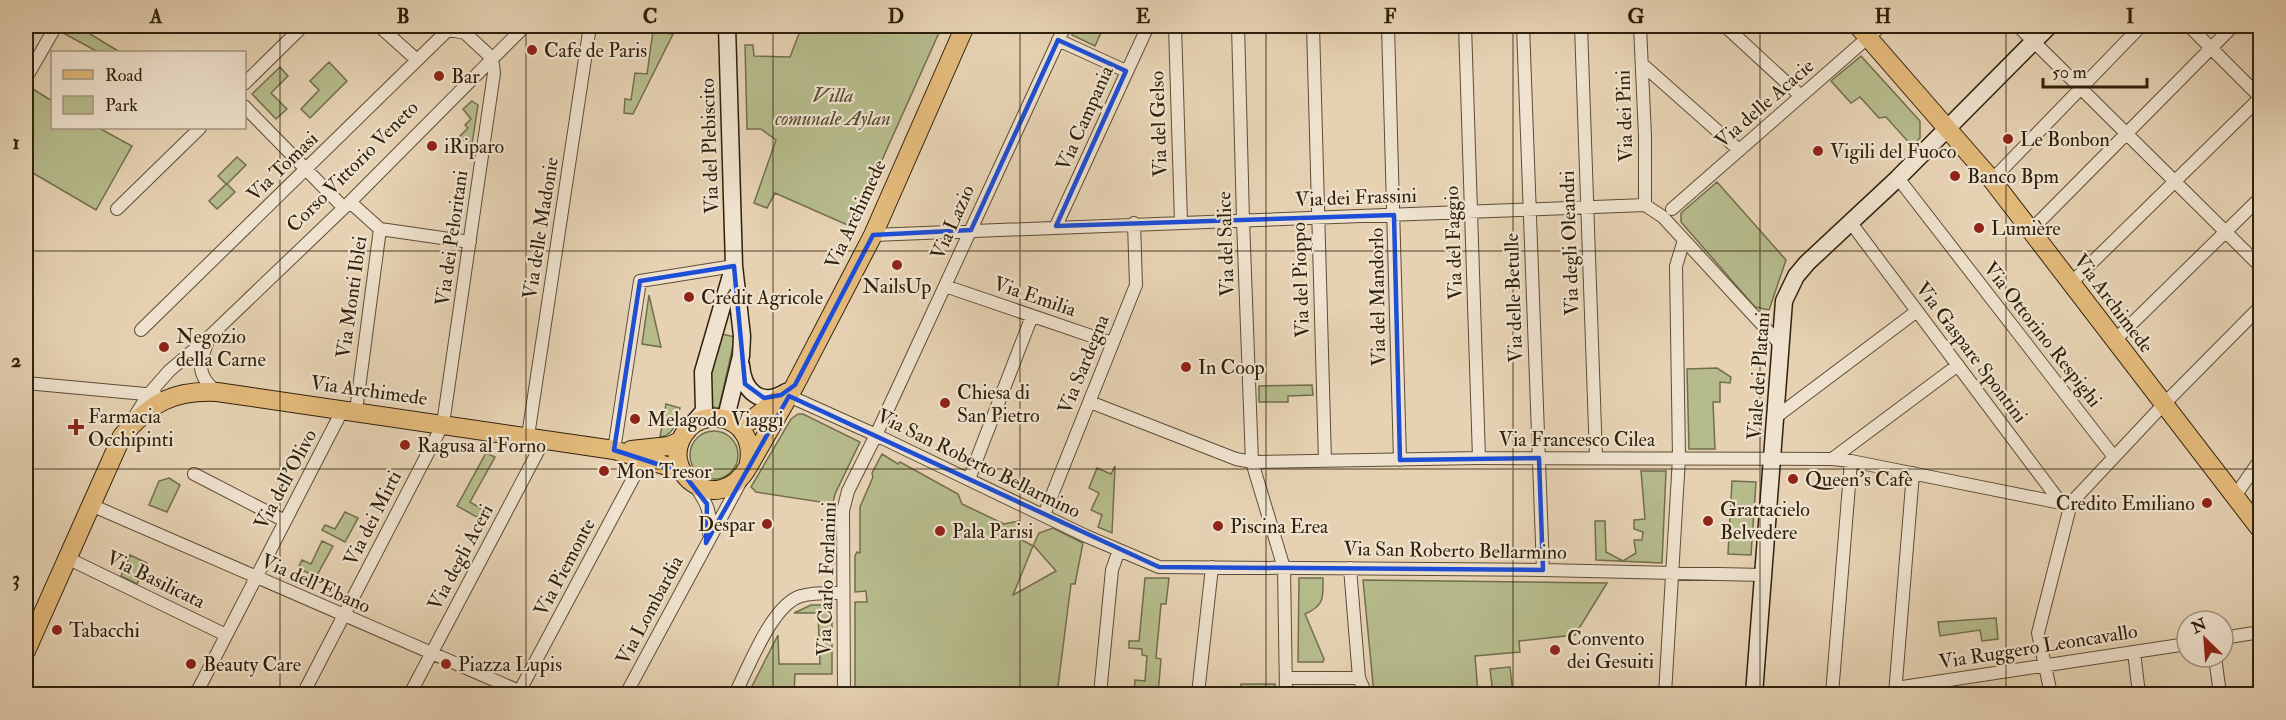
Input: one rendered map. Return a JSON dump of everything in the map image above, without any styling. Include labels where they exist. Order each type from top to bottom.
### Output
[{"type":"main road","name":"Via Archimede","points":[[746,472],[873,235],[965,26]]},
{"type":"main road","name":"Via Archimede","points":[[1869,29],[1992,180],[2260,529]]},
{"type":"main road","points":[[734,423],[750,421],[791,390]]},
{"type":"main road","name":"Via Archimede","points":[[122,436],[149,408],[180,394],[217,392],[618,450]]},
{"type":"main road","points":[[618,450],[682,472],[695,486],[715,491],[735,484],[746,472],[750,448],[743,431],[734,423],[722,418],[712,418],[692,425],[680,441],[677,453],[682,472]]},
{"type":"main road","points":[[26,651],[122,436]]},
{"type":"main road","points":[[618,450],[669,446],[680,441]]},
{"type":"street","points":[[26,78],[56,26]]},
{"type":"street","points":[[246,82],[303,26]]},
{"type":"street","points":[[379,26],[417,60]]},
{"type":"street","points":[[430,26],[465,33],[492,58]]},
{"type":"street","name":"Corso Vittorio Veneto","points":[[122,436],[149,394],[169,371],[209,337],[347,205],[525,26]]},
{"type":"street","name":"Via delle Madonie","points":[[536,437],[590,26]]},
{"type":"street","name":"Via del Plebiscito","points":[[727,26],[734,266],[742,336],[741,356],[728,409],[734,423]]},
{"type":"street","name":"Via Lazio","points":[[876,435],[1065,26]]},
{"type":"street","name":"Via Campania","points":[[1056,226],[1148,26]]},
{"type":"street","name":"Via del Gelso","points":[[1174,26],[1181,222]]},
{"type":"street","name":"Via del Salice","points":[[1238,26],[1252,462],[1284,568],[1286,694]]},
{"type":"street","name":"Via del Pioppo","points":[[1313,26],[1325,461]]},
{"type":"street","name":"Via del Mandorlo","points":[[1388,26],[1400,460]]},
{"type":"street","name":"Via del Faggio","points":[[1465,26],[1479,458]]},
{"type":"street","name":"Via delle Betulle","points":[[1523,26],[1543,570]]},
{"type":"street","name":"Via degli Oleandri","points":[[1581,26],[1596,458]]},
{"type":"street","name":"Via dei Pini","points":[[1641,26],[1645,205]]},
{"type":"street","points":[[1725,26],[1801,96]]},
{"type":"street","points":[[2018,26],[2260,266]]},
{"type":"street","name":"Viale dei Platani","points":[[1754,694],[1784,301],[1796,276],[1807,263],[1898,178],[2049,26]]},
{"type":"street","points":[[1992,180],[2141,26]]},
{"type":"street","points":[[2071,283],[2260,97],[2189,26]]},
{"type":"street","points":[[2031,230],[2233,26]]},
{"type":"street","name":"Via Tomasi","points":[[141,330],[450,29]]},
{"type":"street","name":"Via delle Acacie","points":[[1672,208],[1801,96],[1869,29]]},
{"type":"street","points":[[1058,40],[1126,71]]},
{"type":"street","name":"Via dei Peloritani","points":[[443,424],[494,73],[492,58]]},
{"type":"street","points":[[1642,64],[1739,150]]},
{"type":"street","name":"Via Monti Iblei","points":[[246,108],[306,169],[347,205],[380,229],[349,410]]},
{"type":"street","points":[[117,209],[199,129]]},
{"type":"street","name":"Via Ottorino Respighi","points":[[1898,178],[2114,457]]},
{"type":"street","points":[[2114,341],[2260,198]]},
{"type":"street","points":[[1645,205],[1663,217],[1780,344]]},
{"type":"street","name":"Via dei Frassini","points":[[873,235],[1056,226],[1645,205]]},
{"type":"street","name":"Via Sardegna","points":[[1044,515],[1136,285],[1134,223]]},
{"type":"street","name":"Via Gaspare Spontini","points":[[1851,223],[2066,503]]},
{"type":"street","points":[[380,229],[470,242]]},
{"type":"street","points":[[1665,694],[1679,458],[1676,266],[1684,240]]},
{"type":"street","points":[[618,450],[640,281],[734,266]]},
{"type":"street","name":"Via del Plebiscito","points":[[692,425],[704,411],[703,372],[734,266]]},
{"type":"street","name":"Via Emilia","points":[[945,286],[1112,344]]},
{"type":"street","points":[[2051,694],[2038,633],[2066,503],[2260,307]]},
{"type":"street","points":[[1776,417],[1917,311]]},
{"type":"street","points":[[969,479],[1032,316]]},
{"type":"street","points":[[26,383],[149,394],[180,394],[192,387],[209,337]]},
{"type":"street","points":[[741,356],[744,384],[756,395],[773,398],[791,390]]},
{"type":"street","points":[[200,362],[202,374],[217,392]]},
{"type":"street","points":[[1832,459],[1958,365]]},
{"type":"street","points":[[169,371],[166,385],[171,391],[180,394]]},
{"type":"street","name":"Via San Roberto Bellarmino","points":[[791,390],[876,435],[1119,550],[1160,567],[1543,570],[1763,575]]},
{"type":"street","name":"Via Francesco Cilea","points":[[1089,402],[1236,459],[1252,462],[1479,458],[1832,459],[2066,503]]},
{"type":"street","name":"Via dell'Olivo","points":[[196,694],[285,521],[349,410]]},
{"type":"street","name":"Via dei Mirti","points":[[303,694],[443,424]]},
{"type":"street","name":"Via Carlo Forlanini","points":[[844,694],[843,511],[848,491],[876,435]]},
{"type":"street","name":"Via degli Aceri","points":[[410,694],[536,437]]},
{"type":"street","name":"Via Piemonte","points":[[521,694],[644,458]]},
{"type":"street","points":[[2235,496],[2260,460]]},
{"type":"street","points":[[1832,694],[1851,461]]},
{"type":"street","name":"Via Lombardia","points":[[626,694],[746,472]]},
{"type":"street","points":[[1895,691],[1913,473]]},
{"type":"street","points":[[194,474],[285,521]]},
{"type":"street","points":[[695,486],[707,504],[710,516],[706,543]]},
{"type":"street","name":"Via dell'Ebano","points":[[91,505],[521,694]]},
{"type":"street","points":[[1100,694],[1112,570],[1119,550]]},
{"type":"street","name":"Via Basilicata","points":[[68,558],[226,635]]},
{"type":"street","points":[[1198,694],[1212,567]]},
{"type":"street","points":[[1350,568],[1359,678],[1366,694]]},
{"type":"street","points":[[735,694],[767,632],[786,604],[807,594],[843,593]]},
{"type":"street","points":[[2235,636],[2260,632]]},
{"type":"street","name":"Via Ruggero Leoncavallo","points":[[1895,691],[2044,665],[2175,646]]},
{"type":"street","points":[[2134,652],[2139,694]]},
{"type":"street","points":[[2217,669],[2220,694]]},
{"type":"street","points":[[1286,678],[1359,678]]},
{"type":"highlighted area","points":[[1058,40],[1126,71],[1056,226],[1394,215],[1400,460],[1539,458],[1543,570],[1159,567],[789,396],[706,543],[707,504],[682,472],[614,450],[640,281],[734,266],[745,384],[764,398],[781,395],[795,385],[873,235],[971,230]]},
{"type":"green space","points":[[71,26],[87,26],[85,31],[118,51],[96,51],[65,34]]},
{"type":"green space","name":"Villa comunale Aylan","points":[[802,26],[942,26],[852,227],[775,193],[767,208],[754,203],[776,140],[761,129],[747,129],[745,45],[753,45],[754,56],[790,57]]},
{"type":"green space","points":[[1076,26],[1104,26],[1095,46],[1072,35]]},
{"type":"green space","points":[[653,31],[673,34],[633,114],[624,113],[625,99],[631,100],[635,73],[647,74]]},
{"type":"green space","points":[[1861,56],[1920,121],[1920,138],[1912,146],[1886,117],[1879,118],[1860,97],[1851,103],[1831,81]]},
{"type":"green space","points":[[329,62],[347,81],[310,118],[301,109],[319,90],[310,81]]},
{"type":"green space","points":[[280,67],[288,76],[271,93],[287,109],[276,119],[252,94]]},
{"type":"green space","points":[[33,89],[51,100],[51,129],[101,129],[132,146],[96,210],[26,169],[26,102]]},
{"type":"green space","points":[[472,101],[478,105],[472,144],[458,138],[468,128],[465,125],[471,119],[463,109]]},
{"type":"green space","points":[[237,157],[246,165],[227,184],[235,192],[217,209],[209,201],[226,184],[218,176]]},
{"type":"green space","points":[[1717,182],[1786,260],[1769,310],[1755,307],[1681,222],[1681,213]]},
{"type":"green space","points":[[649,295],[661,347],[642,344]]},
{"type":"green space","points":[[722,334],[735,337],[719,408],[712,407],[709,379]]},
{"type":"green space","points":[[1717,368],[1731,377],[1730,383],[1720,382],[1720,402],[1713,402],[1715,449],[1689,449],[1687,369]]},
{"type":"green space","points":[[1312,385],[1313,395],[1288,396],[1288,402],[1259,402],[1259,386]]},
{"type":"green space","points":[[666,404],[680,408],[672,430],[660,437]]},
{"type":"green space","points":[[798,414],[803,414],[860,442],[835,494],[833,504],[756,492],[751,487],[791,419]]},
{"type":"green space","points":[[709,431],[719,431],[731,438],[738,450],[738,460],[731,472],[719,479],[709,479],[694,468],[690,460],[690,450],[701,435]]},
{"type":"green space","points":[[486,453],[495,457],[470,502],[490,514],[486,522],[457,506]]},
{"type":"green space","points":[[882,454],[958,494],[962,504],[1004,524],[1019,521],[1020,539],[1033,546],[1039,533],[1053,528],[1083,543],[1075,584],[1071,584],[1057,694],[855,694],[855,602],[867,602],[866,591],[855,592],[855,556],[857,552],[860,553],[860,507],[873,477],[872,473]],"holes":[[[1033,546],[1056,571],[1013,595]]]},
{"type":"green space","points":[[1115,466],[1112,533],[1098,527],[1102,515],[1091,510],[1099,493],[1089,488],[1097,468],[1111,474]]},
{"type":"green space","points":[[1641,471],[1666,471],[1662,563],[1596,560],[1595,521],[1605,521],[1606,552],[1623,561],[1636,553],[1634,540],[1642,540],[1643,532],[1634,529],[1634,520],[1645,519]]},
{"type":"green space","points":[[169,478],[180,485],[167,512],[149,505],[159,481]]},
{"type":"green space","points":[[1732,481],[1756,482],[1751,555],[1728,554]]},
{"type":"green space","points":[[345,512],[358,518],[345,542],[322,530],[325,525],[335,529]]},
{"type":"green space","points":[[322,541],[333,546],[316,577],[298,568],[302,560],[311,564]]},
{"type":"green space","points":[[130,555],[147,563],[137,584],[121,576]]},
{"type":"green space","points":[[1145,578],[1169,578],[1166,604],[1161,604],[1156,658],[1161,659],[1158,694],[1134,694],[1135,680],[1145,681],[1147,656],[1142,655],[1142,649],[1129,648],[1129,641],[1139,641]]},
{"type":"green space","points":[[1299,578],[1323,578],[1322,600],[1305,614],[1324,659],[1323,662],[1298,662]]},
{"type":"green space","points":[[1363,580],[1607,583],[1575,635],[1519,641],[1520,652],[1475,656],[1478,694],[1374,694]]},
{"type":"green space","points":[[811,605],[832,605],[832,674],[795,674],[794,694],[748,694],[778,635],[779,664],[820,664],[818,613],[794,613]]},
{"type":"green space","points":[[1996,618],[1998,639],[1982,641],[1980,630],[1940,636],[1938,622]]},
{"type":"green space","points":[[1510,667],[1513,694],[1493,694],[1490,669]]},
{"type":"green space","points":[[1241,684],[1275,684],[1275,694],[1240,694]]},
{"type":"place","name":"Cafe de Paris","points":[[532,50]]},
{"type":"place","name":"Bar","points":[[439,76]]},
{"type":"place","name":"Le Bonbon","points":[[2008,139]]},
{"type":"place","name":"iRiparo","points":[[432,146]]},
{"type":"place","name":"Vigili del Fuoco","points":[[1818,151]]},
{"type":"place","name":"Banco Bpm","points":[[1955,176]]},
{"type":"place","name":"Lumière","points":[[1979,228]]},
{"type":"place","name":"NailsUp","points":[[897,265]]},
{"type":"place","name":"Crédit Agricole","points":[[689,297]]},
{"type":"place","name":"Negozio della Carne","points":[[164,347]]},
{"type":"place","name":"In Coop","points":[[1186,367]]},
{"type":"place","name":"Chiesa di San Pietro","points":[[945,403]]},
{"type":"place","name":"Melagodo Viaggi","points":[[635,419]]},
{"type":"place","name":"Farmacia Occhipinti","points":[[76,427]]},
{"type":"place","name":"Ragusa al Forno","points":[[405,445]]},
{"type":"place","name":"Mon Tresor","points":[[604,471]]},
{"type":"place","name":"Queen's Cafè","points":[[1793,479]]},
{"type":"place","name":"Credito Emiliano","points":[[2207,503]]},
{"type":"place","name":"Grattacielo Belvedere","points":[[1708,521]]},
{"type":"place","name":"Despar","points":[[767,524]]},
{"type":"place","name":"Piscina Erea","points":[[1218,526]]},
{"type":"place","name":"Pala Parisi","points":[[940,531]]},
{"type":"place","name":"Tabacchi","points":[[57,630]]},
{"type":"place","name":"Convento dei Gesuiti","points":[[1555,650]]},
{"type":"place","name":"Beauty Care","points":[[191,664]]},
{"type":"place","name":"Piazza Lupis","points":[[446,664]]}]
